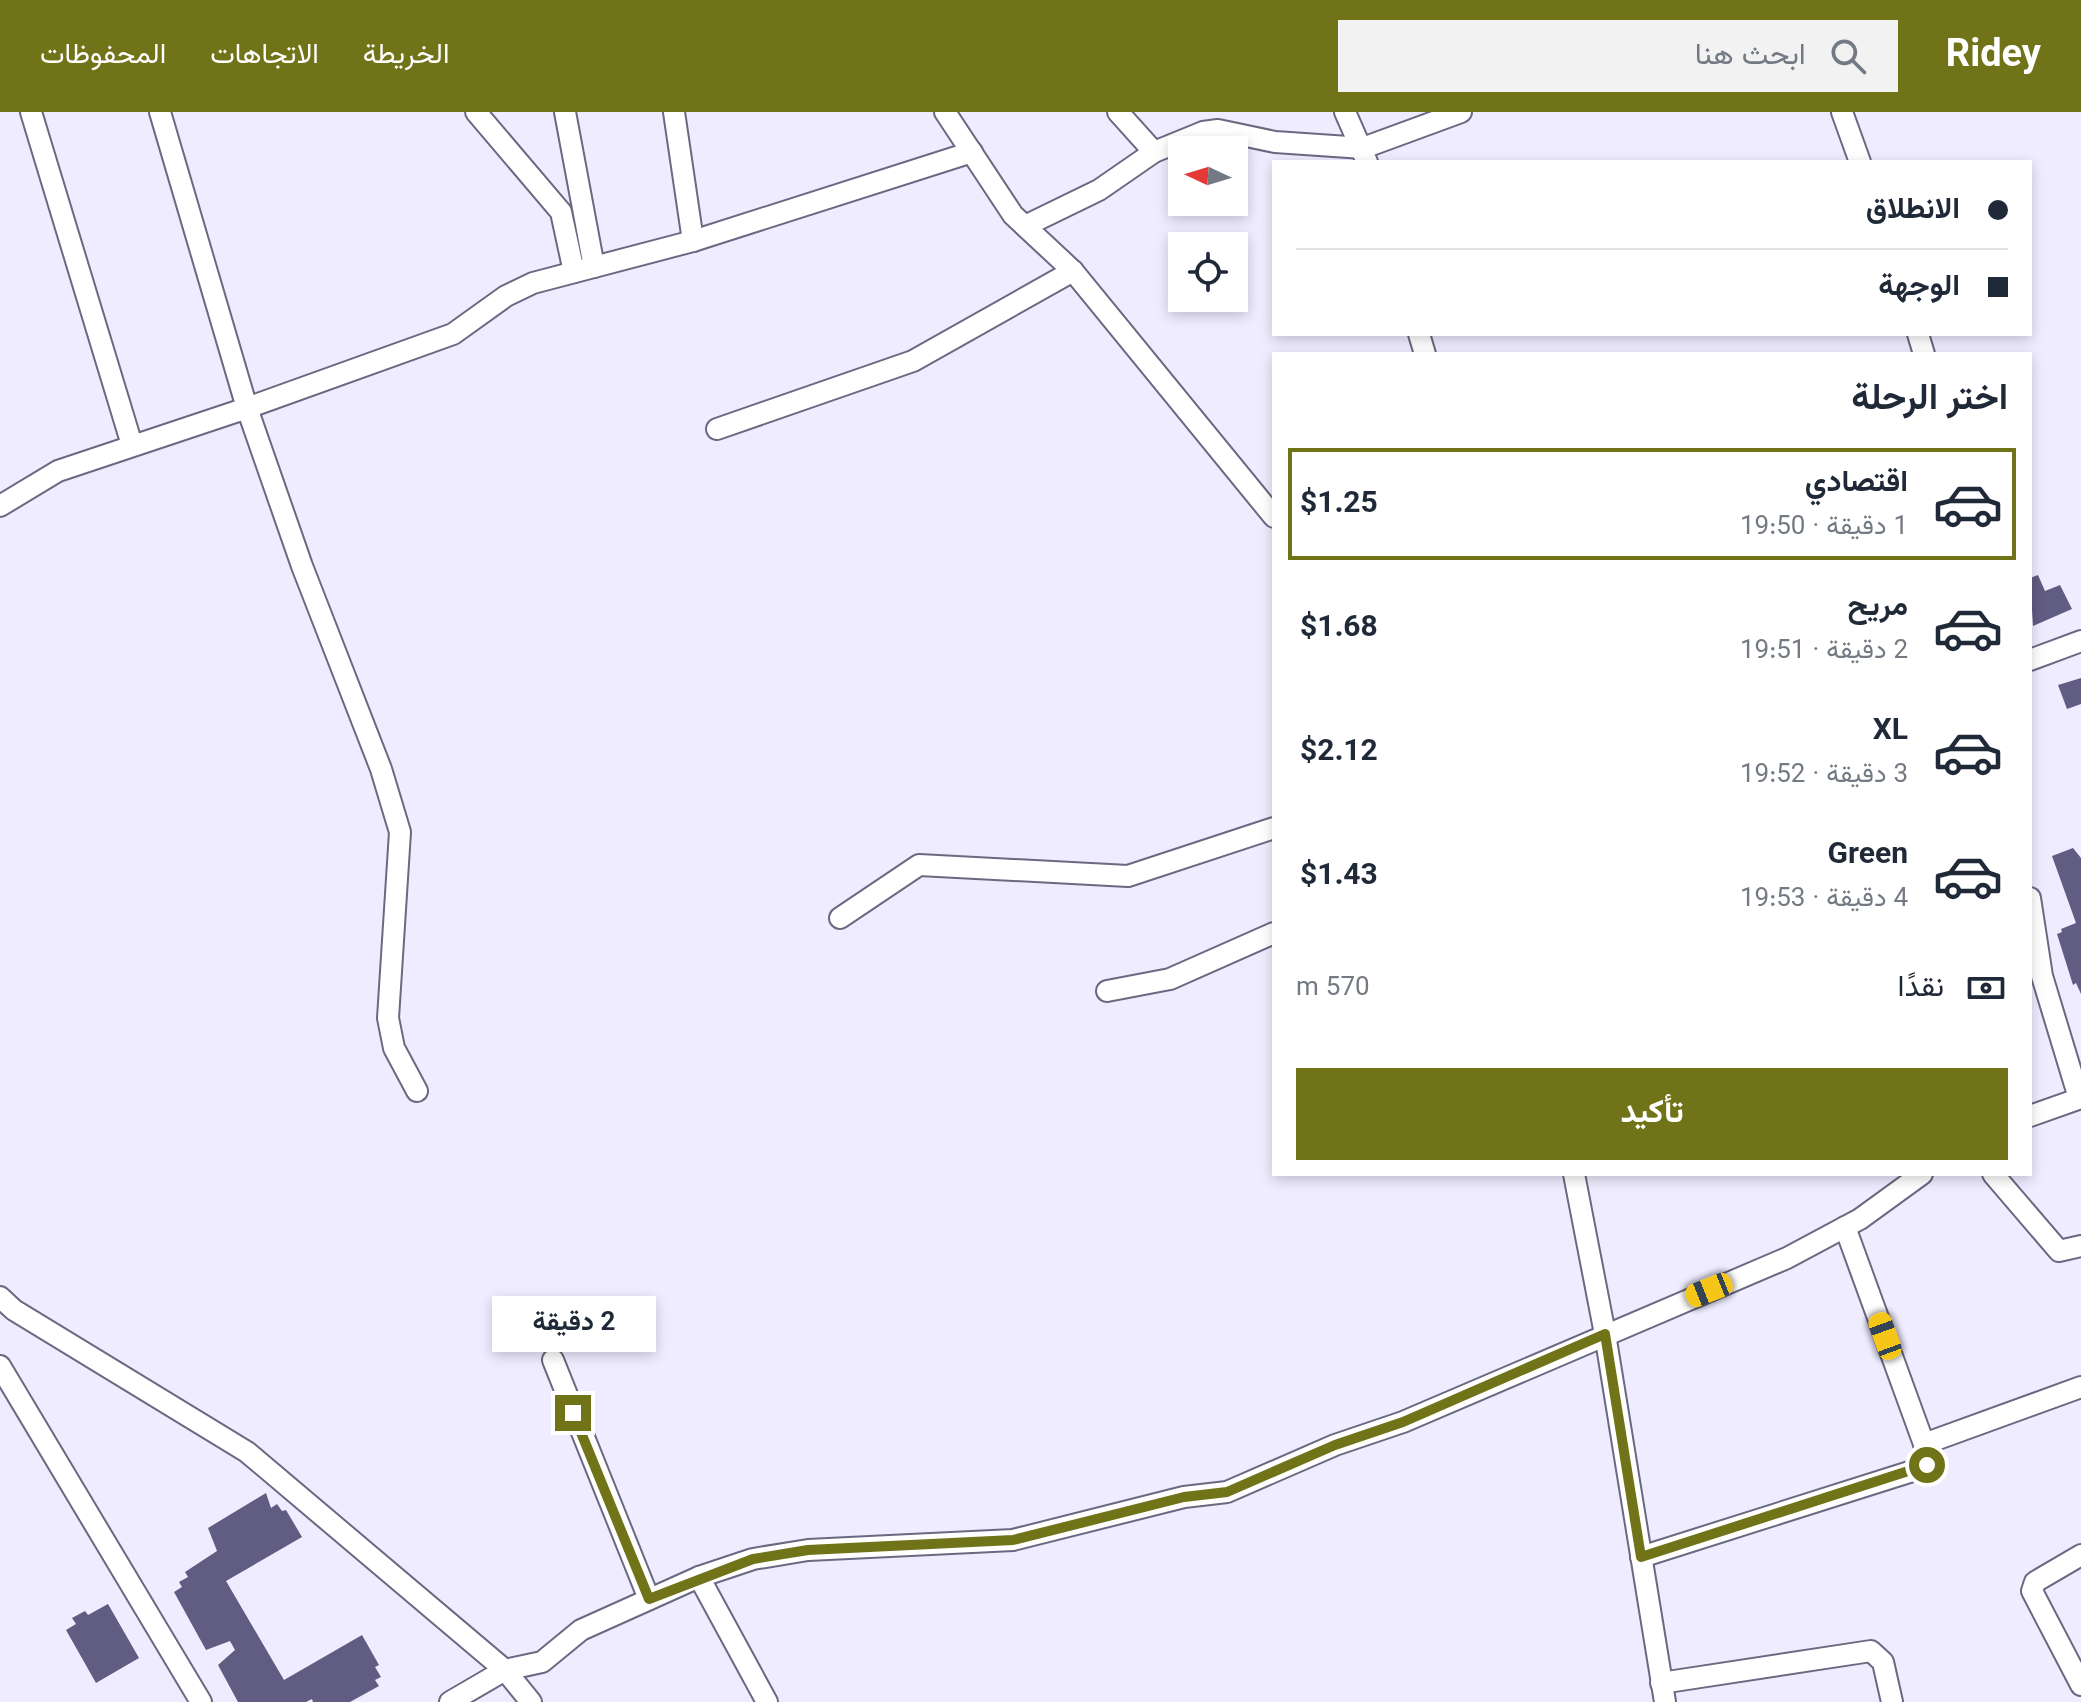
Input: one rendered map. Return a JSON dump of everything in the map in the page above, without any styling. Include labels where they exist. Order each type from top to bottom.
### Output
[{"type":"street","points":[[31,112],[132,445]]},
{"type":"street","points":[[160,112],[247,408],[302,566],[381,769],[400,832],[388,1018],[394,1048],[417,1091]]},
{"type":"street","points":[[476,112],[561,212],[584,270]]},
{"type":"street","points":[[565,112],[584,270]]},
{"type":"street","points":[[674,112],[693,241]]},
{"type":"street","points":[[945,112],[1005,205],[1073,271],[1272,515]]},
{"type":"street","points":[[1118,112],[1154,152]]},
{"type":"street","points":[[1345,112],[1365,155]]},
{"type":"street","points":[[1025,226],[1099,190],[1154,152],[1203,132],[1218,130],[1365,155],[1461,112]]},
{"type":"street","points":[[1842,112],[1859,160]]},
{"type":"street","points":[[0,506],[58,471],[247,408],[453,334],[506,296],[533,283],[693,241],[972,152]]},
{"type":"street","points":[[717,429],[913,361],[1073,271]]},
{"type":"street","points":[[2032,659],[2081,641]]},
{"type":"street","points":[[840,918],[919,865],[1128,876],[1272,829]]},
{"type":"street","points":[[2032,911],[2042,976],[2080,1098],[2032,1115]]},
{"type":"street","points":[[1107,991],[1170,979],[1272,934]]},
{"type":"street","points":[[1574,1176],[1605,1334],[1663,1692],[1871,1651],[1883,1662],[1892,1702]]},
{"type":"street","points":[[450,1702],[505,1670],[542,1662],[581,1630],[699,1577],[753,1559],[808,1550],[1013,1540],[1184,1497],[1227,1492],[1335,1445],[1403,1422],[1787,1258],[1845,1227],[1919,1176]]},
{"type":"street","points":[[1995,1176],[2059,1251],[2081,1246]]},
{"type":"street","points":[[1641,1557],[1922,1468],[1929,1462],[1845,1227]]},
{"type":"street","points":[[5,1309],[247,1452],[505,1670],[531,1702]]},
{"type":"street","points":[[553,1360],[649,1599]]},
{"type":"street","points":[[0,1366],[201,1702]]},
{"type":"street","points":[[1924,1444],[2081,1387]]},
{"type":"street","points":[[2081,1555],[2035,1582],[2032,1591],[2081,1685]]},
{"type":"street","points":[[699,1577],[767,1702]]},
{"type":"building","points":[[2038,575],[2045,591],[2060,585],[2072,609],[2033,626],[2032,577]]},
{"type":"building","points":[[2081,678],[2081,704],[2067,709],[2058,685]]},
{"type":"building","points":[[2073,848],[2081,858],[2081,994],[2076,983],[2073,985],[2057,934],[2076,923],[2052,856]]},
{"type":"building","points":[[266,1493],[271,1508],[277,1504],[282,1511],[286,1510],[302,1537],[226,1581],[284,1680],[362,1635],[379,1665],[375,1667],[381,1677],[375,1680],[379,1686],[350,1702],[313,1702],[312,1699],[306,1702],[238,1702],[218,1665],[235,1650],[230,1641],[206,1650],[174,1592],[182,1587],[179,1582],[188,1577],[185,1572],[217,1551],[208,1528]]},
{"type":"building","points":[[108,1604],[139,1658],[96,1683],[66,1630],[76,1624],[72,1618],[85,1611],[88,1615]]},
{"type":"route","points":[[573,1413],[649,1599],[699,1577],[753,1559],[808,1550],[1013,1540],[1184,1497],[1227,1492],[1289,1468],[1335,1445],[1403,1422],[1605,1334],[1641,1557],[1927,1465]]}]
